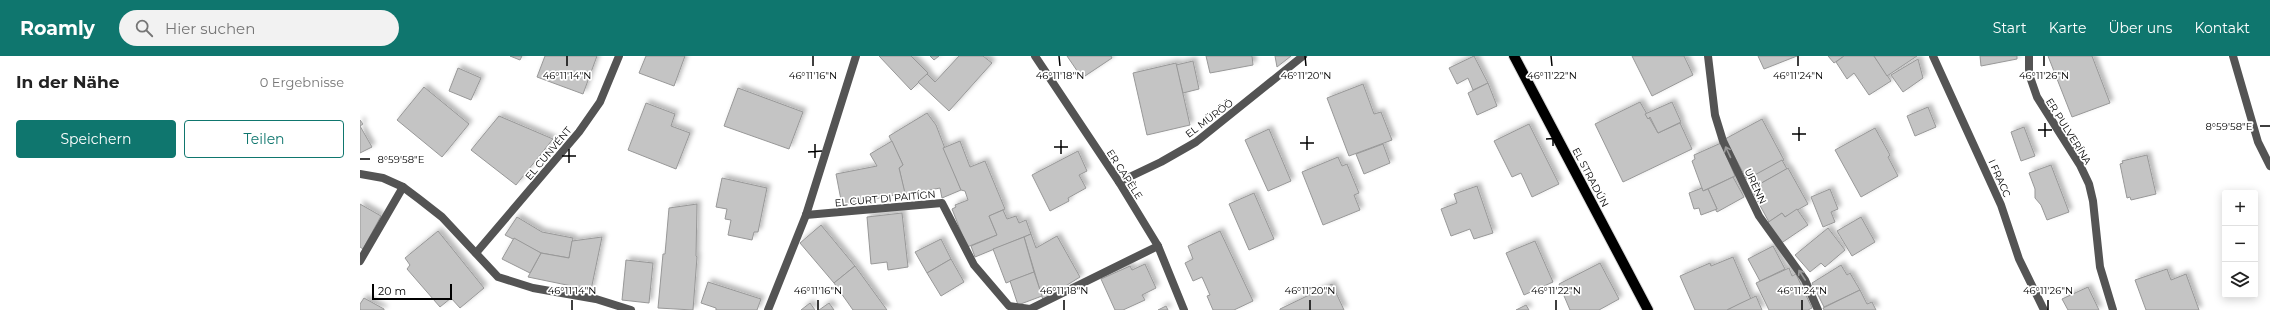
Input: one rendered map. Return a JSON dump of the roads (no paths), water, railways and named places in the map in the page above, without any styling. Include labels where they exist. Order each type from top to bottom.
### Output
[{"type":"main road","name":"EL STRADÚN","points":[[1514,56],[1648,310]]},
{"type":"street","name":"EL CUNVÉNT","points":[[476,253],[579,132],[600,102],[619,56]]},
{"type":"street","points":[[768,310],[806,215],[856,56]]},
{"type":"street","name":"ER CAPÈLE","points":[[1035,56],[1118,182],[1158,246],[1184,310]]},
{"type":"street","name":"EL MÜRÖÖ","points":[[1118,182],[1161,162],[1196,142],[1303,56]]},
{"type":"street","name":"URÈNN","points":[[1708,56],[1715,115],[1723,141],[1759,216],[1805,280],[1818,310]]},
{"type":"street","name":"I FRACC","points":[[1933,56],[2001,205],[2019,259],[2044,310]]},
{"type":"street","name":"ER PULVERÍNA","points":[[2028,56],[2030,74],[2036,97],[2080,165],[2088,184],[2093,201],[2100,267],[2113,310]]},
{"type":"street","points":[[2233,56],[2258,142],[2270,166]]},
{"type":"street","points":[[360,174],[383,178],[403,187],[442,217],[498,277],[533,288],[596,299],[631,310]]},
{"type":"street","points":[[360,261],[403,187]]},
{"type":"street","name":"EL CURT DI PAITÍGN","points":[[806,215],[942,203],[974,265],[1009,306],[1030,309],[1158,246]]}]
